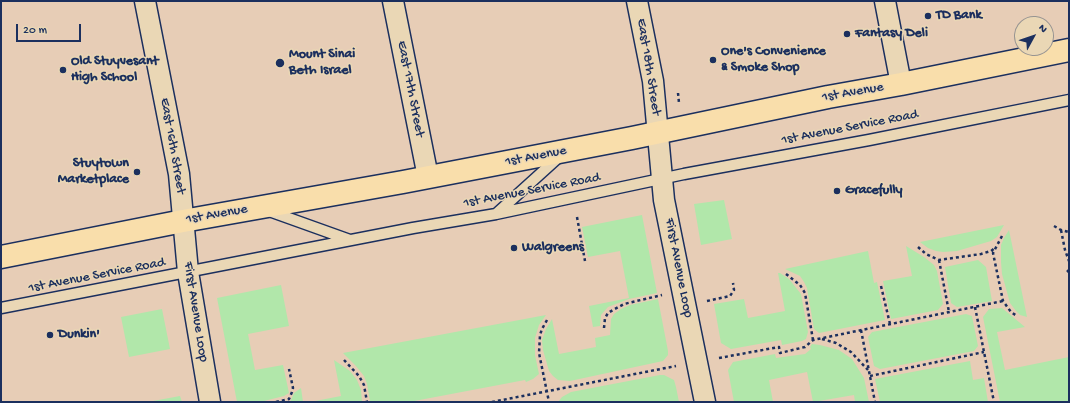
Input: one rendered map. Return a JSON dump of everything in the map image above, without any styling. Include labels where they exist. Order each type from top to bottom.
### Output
[{"type":"main road","name":"1st Avenue","points":[[1,257],[183,221],[428,177],[659,133],[828,97],[901,84],[1069,50]]},
{"type":"street","name":"East 16th Street","points":[[144,1],[179,174],[183,221]]},
{"type":"street","name":"East 17th Street","points":[[393,1],[428,177]]},
{"type":"street","name":"East 18th Street","points":[[637,1],[653,81],[659,133]]},
{"type":"street","points":[[884,1],[901,84]]},
{"type":"street","name":"First Avenue Loop","points":[[659,133],[664,200],[705,402]]},
{"type":"street","name":"First Avenue Loop","points":[[183,221],[188,272],[210,402]]},
{"type":"lane","name":"1st Avenue Service Road","points":[[1,308],[350,240],[496,214],[662,179],[1069,100]]},
{"type":"lane","points":[[496,214],[565,151]]},
{"type":"lane","points":[[260,207],[350,240]]},
{"type":"path","points":[[678,93],[679,103]]},
{"type":"path","points":[[576,217],[585,261]]},
{"type":"path","points":[[1054,226],[1069,232]]},
{"type":"path","points":[[1061,230],[1069,261]]},
{"type":"path","points":[[1002,236],[993,253],[1003,301],[1016,316]]},
{"type":"path","points":[[918,247],[926,254],[939,260],[981,254],[995,248]]},
{"type":"path","points":[[939,260],[949,312]]},
{"type":"path","points":[[786,274],[800,285],[805,293],[813,340]]},
{"type":"path","points":[[707,301],[730,296],[734,290],[733,283]]},
{"type":"path","points":[[881,286],[890,324]]},
{"type":"path","points":[[604,328],[605,318],[608,313],[613,310],[624,304],[663,294]]},
{"type":"path","points":[[719,358],[779,347],[780,352],[805,347],[813,340],[820,338],[1003,301]]},
{"type":"path","points":[[975,306],[994,402]]},
{"type":"path","points":[[547,320],[540,335],[539,353],[549,402]]},
{"type":"path","points":[[861,330],[875,402]]},
{"type":"path","points":[[820,338],[843,346],[869,370]]},
{"type":"path","points":[[870,376],[984,352]]},
{"type":"path","points":[[344,360],[359,376],[364,385],[367,402]]},
{"type":"path","points":[[492,402],[677,366]]},
{"type":"path","points":[[276,402],[289,399],[292,392],[293,388],[289,369]]},
{"type":"green space","points":[[724,200],[732,239],[701,245],[694,204]]},
{"type":"green space","points":[[642,215],[657,293],[629,299],[608,307],[601,315],[600,326],[593,327],[589,306],[629,298],[620,251],[588,257],[582,227]]},
{"type":"green space","points":[[1004,225],[997,237],[991,241],[957,251],[936,251],[928,248],[920,242]]},
{"type":"green space","points":[[1009,230],[1027,317],[1020,315],[1010,303],[1002,274],[1001,245]]},
{"type":"green space","points":[[906,246],[934,265],[937,271],[943,304],[938,310],[891,319],[883,281],[912,276]]},
{"type":"green space","points":[[868,251],[874,283],[877,282],[885,320],[819,333],[814,329],[807,288],[804,282],[800,276],[785,269]]},
{"type":"green space","points":[[978,260],[986,267],[992,301],[957,307],[951,303],[945,267]]},
{"type":"green space","points":[[778,273],[789,279],[801,294],[808,332],[806,339],[782,345],[781,340],[731,349],[721,343],[714,304],[744,299],[748,318],[785,311]]},
{"type":"green space","points":[[281,285],[289,326],[248,334],[255,370],[283,365],[289,393],[284,396],[260,402],[237,402],[217,298]]},
{"type":"green space","points":[[658,299],[668,351],[668,355],[663,361],[570,381],[558,380],[549,371],[543,350],[542,340],[552,319],[559,354],[596,347],[595,338],[610,335],[611,319],[614,314],[630,305]]},
{"type":"green space","points":[[1002,308],[1025,327],[997,332],[1005,370],[1069,357],[1069,402],[1000,402],[983,317],[989,309]]},
{"type":"green space","points":[[162,309],[170,349],[129,357],[121,317]]},
{"type":"green space","points":[[966,314],[972,316],[978,346],[974,351],[880,369],[874,366],[868,337],[872,332]]},
{"type":"green space","points":[[546,315],[539,325],[535,338],[535,355],[539,374],[526,382],[525,380],[409,402],[371,402],[364,376],[343,353]]},
{"type":"green space","points":[[812,344],[839,350],[852,359],[864,378],[869,402],[855,402],[854,395],[813,402],[807,372],[769,380],[773,402],[734,402],[728,370],[733,362],[775,354],[776,358],[805,354],[811,349],[810,347]]},
{"type":"green space","points":[[334,360],[350,371],[357,380],[361,390],[362,402],[310,402],[341,396]]},
{"type":"green space","points":[[970,361],[973,380],[984,378],[988,402],[880,402],[875,379]]},
{"type":"green space","points":[[664,375],[674,380],[679,402],[558,402],[562,397],[571,392]]},
{"type":"green space","points":[[301,388],[303,402],[290,402],[294,393]]},
{"type":"green space","points":[[180,396],[182,402],[153,401]]},
{"type":"place","name":"TD Bank","points":[[928,16]]},
{"type":"place","name":"Fantasy Deli","points":[[847,34]]},
{"type":"place","name":"One's Convenience & Smoke Shop","points":[[713,60]]},
{"type":"place","name":"Mount Sinai Beth Israel","points":[[280,63]]},
{"type":"place","name":"Old Stuyvesant High School","points":[[63,70]]},
{"type":"place","name":"Stuytown Marketplace","points":[[137,172]]},
{"type":"place","name":"Gracefully","points":[[837,191]]},
{"type":"place","name":"Walgreens","points":[[514,248]]},
{"type":"place","name":"Dunkin'","points":[[50,335]]}]
